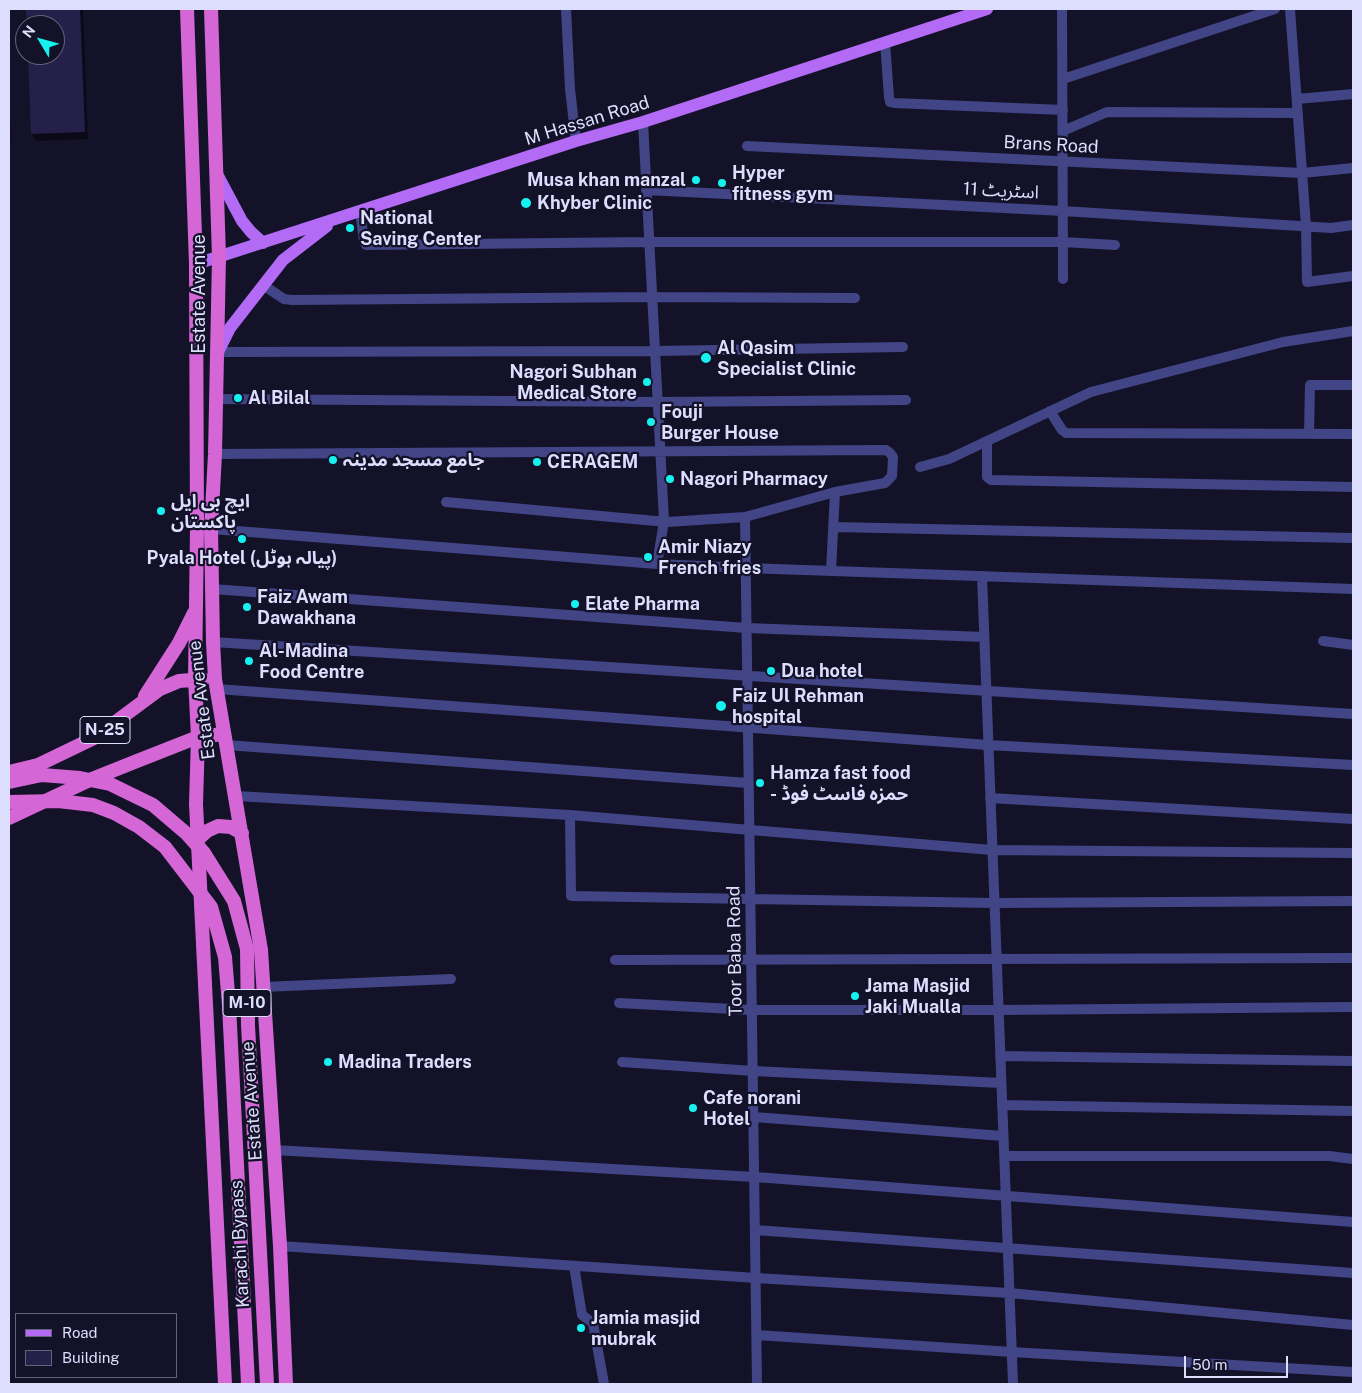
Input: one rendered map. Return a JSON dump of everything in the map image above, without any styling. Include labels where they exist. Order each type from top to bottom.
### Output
[{"type":"highway","name":"Estate Avenue","points":[[187,9],[196,264],[195,679],[198,737],[196,797],[225,1384]]},
{"type":"highway","name":"Estate Avenue","points":[[211,9],[219,257],[218,352],[211,529],[213,642],[216,684],[224,740],[236,796],[261,950],[280,1246],[286,1384]]},
{"type":"highway","points":[[141,703],[179,643],[196,609]]},
{"type":"highway","name":"N-25","points":[[9,772],[38,765],[94,738],[169,684],[195,679],[216,684]]},
{"type":"highway","name":"N-25","points":[[9,818],[92,779],[198,737],[224,740]]},
{"type":"highway","name":"Karachi Bypass","points":[[9,782],[42,774],[80,778],[110,784],[154,805],[187,834],[204,853],[234,901],[247,949],[248,1025],[267,1384]]},
{"type":"highway","name":"Karachi Bypass","points":[[9,802],[58,801],[94,805],[114,813],[139,827],[165,847],[211,907],[224,957],[229,1005],[248,1384]]},
{"type":"highway","points":[[198,839],[207,830],[218,826],[231,827],[242,832]]},
{"type":"main road","name":"M Hassan Road","points":[[196,264],[576,141],[643,122],[987,9]]},
{"type":"main road","points":[[216,172],[242,221],[263,242]]},
{"type":"main road","points":[[218,352],[230,328],[283,260],[335,220]]},
{"type":"street","points":[[566,9],[570,89],[576,141]]},
{"type":"street","points":[[1062,9],[1063,279]]},
{"type":"street","points":[[1063,79],[1275,9]]},
{"type":"street","points":[[1290,9],[1306,226],[1307,282],[1353,276]]},
{"type":"street","points":[[885,42],[890,102],[1063,110]]},
{"type":"street","points":[[1297,99],[1353,94]]},
{"type":"street","points":[[1063,131],[1107,112],[1298,113]]},
{"type":"street","points":[[643,122],[664,521],[657,564]]},
{"type":"street","name":"Brans Road","points":[[747,146],[1302,173],[1353,168]]},
{"type":"street","name":"اسٹریٹ 11","points":[[646,190],[1063,211],[1331,228],[1353,225]]},
{"type":"street","points":[[360,211],[366,245],[649,242],[1063,242],[1115,245]]},
{"type":"street","points":[[263,285],[284,299],[292,300],[652,297],[855,298]]},
{"type":"street","points":[[920,467],[949,459],[1091,392],[1283,342],[1353,331]]},
{"type":"street","points":[[218,352],[655,351],[903,347]]},
{"type":"street","points":[[1309,433],[1310,386],[1353,385]]},
{"type":"street","points":[[216,399],[658,402],[906,400]]},
{"type":"street","points":[[1050,412],[1066,433],[1353,434]]},
{"type":"street","points":[[987,441],[987,474],[990,480],[1353,487]]},
{"type":"street","points":[[215,454],[886,450],[893,457],[892,476],[885,483],[836,492],[746,517],[664,521],[446,502]]},
{"type":"street","points":[[831,571],[836,492]]},
{"type":"street","name":"Toor Baba Road","points":[[746,517],[757,1384]]},
{"type":"street","points":[[834,527],[1353,538]]},
{"type":"street","points":[[211,529],[657,564],[1353,589]]},
{"type":"street","points":[[982,576],[1013,1384]]},
{"type":"street","points":[[212,589],[747,628],[984,638]]},
{"type":"street","points":[[1323,641],[1353,645]]},
{"type":"street","points":[[213,642],[1353,714]]},
{"type":"street","points":[[216,684],[988,745],[1353,765]]},
{"type":"street","points":[[224,740],[748,782]]},
{"type":"street","points":[[236,796],[570,815],[992,850],[1353,853]]},
{"type":"street","points":[[990,798],[1353,819]]},
{"type":"street","points":[[570,815],[571,896],[994,903],[1353,901]]},
{"type":"street","points":[[615,960],[1353,958]]},
{"type":"street","points":[[263,987],[451,979]]},
{"type":"street","points":[[619,1003],[752,1010],[1353,1007]]},
{"type":"street","points":[[1000,1056],[1353,1061]]},
{"type":"street","points":[[622,1062],[753,1071],[1001,1083]]},
{"type":"street","points":[[1002,1105],[1353,1110]]},
{"type":"street","points":[[754,1117],[1003,1136]]},
{"type":"street","points":[[274,1150],[755,1177],[1353,1222]]},
{"type":"street","points":[[1004,1156],[1330,1156],[1353,1159]]},
{"type":"street","points":[[755,1230],[1353,1273]]},
{"type":"street","points":[[280,1246],[1009,1293],[1353,1325]]},
{"type":"street","points":[[574,1266],[582,1315],[593,1323],[604,1384]]},
{"type":"street","points":[[757,1335],[1353,1372]]},
{"type":"building","points":[[26,9],[80,9],[85,132],[31,134],[28,65],[65,65],[65,15],[26,15]]},
{"type":"place","name":"Musa khan manzal","points":[[696,180]]},
{"type":"place","name":"Hyper fitness gym","points":[[722,183]]},
{"type":"place","name":"Khyber Clinic","points":[[526,203]]},
{"type":"place","name":"National Saving Center","points":[[350,228]]},
{"type":"place","name":"Al Qasim Specialist Clinic","points":[[706,358]]},
{"type":"place","name":"Nagori Subhan Medical Store","points":[[647,382]]},
{"type":"place","name":"Al Bilal","points":[[238,398]]},
{"type":"place","name":"Fouji Burger House","points":[[651,422]]},
{"type":"place","name":"جامع مسجد مدینہ","points":[[333,460]]},
{"type":"place","name":"CERAGEM","points":[[537,462]]},
{"type":"place","name":"Nagori Pharmacy","points":[[670,479]]},
{"type":"place","name":"ایچ بی ایل پاکستان","points":[[161,511]]},
{"type":"place","name":"Pyala Hotel (پیالہ ہوٹل)","points":[[242,539]]},
{"type":"place","name":"Amir Niazy French fries","points":[[648,557]]},
{"type":"place","name":"Elate Pharma","points":[[575,604]]},
{"type":"place","name":"Faiz Awam Dawakhana","points":[[247,607]]},
{"type":"place","name":"Al-Madina Food Centre","points":[[249,661]]},
{"type":"place","name":"Dua hotel","points":[[771,671]]},
{"type":"place","name":"Faiz Ul Rehman hospital","points":[[721,706]]},
{"type":"place","name":"Hamza fast food - حمزہ فاسٹ فوڈ","points":[[760,783]]},
{"type":"place","name":"Jama Masjid Jaki Mualla","points":[[855,996]]},
{"type":"place","name":"Madina Traders","points":[[328,1062]]},
{"type":"place","name":"Cafe norani Hotel","points":[[693,1108]]},
{"type":"place","name":"Jamia masjid mubrak","points":[[581,1328]]}]
